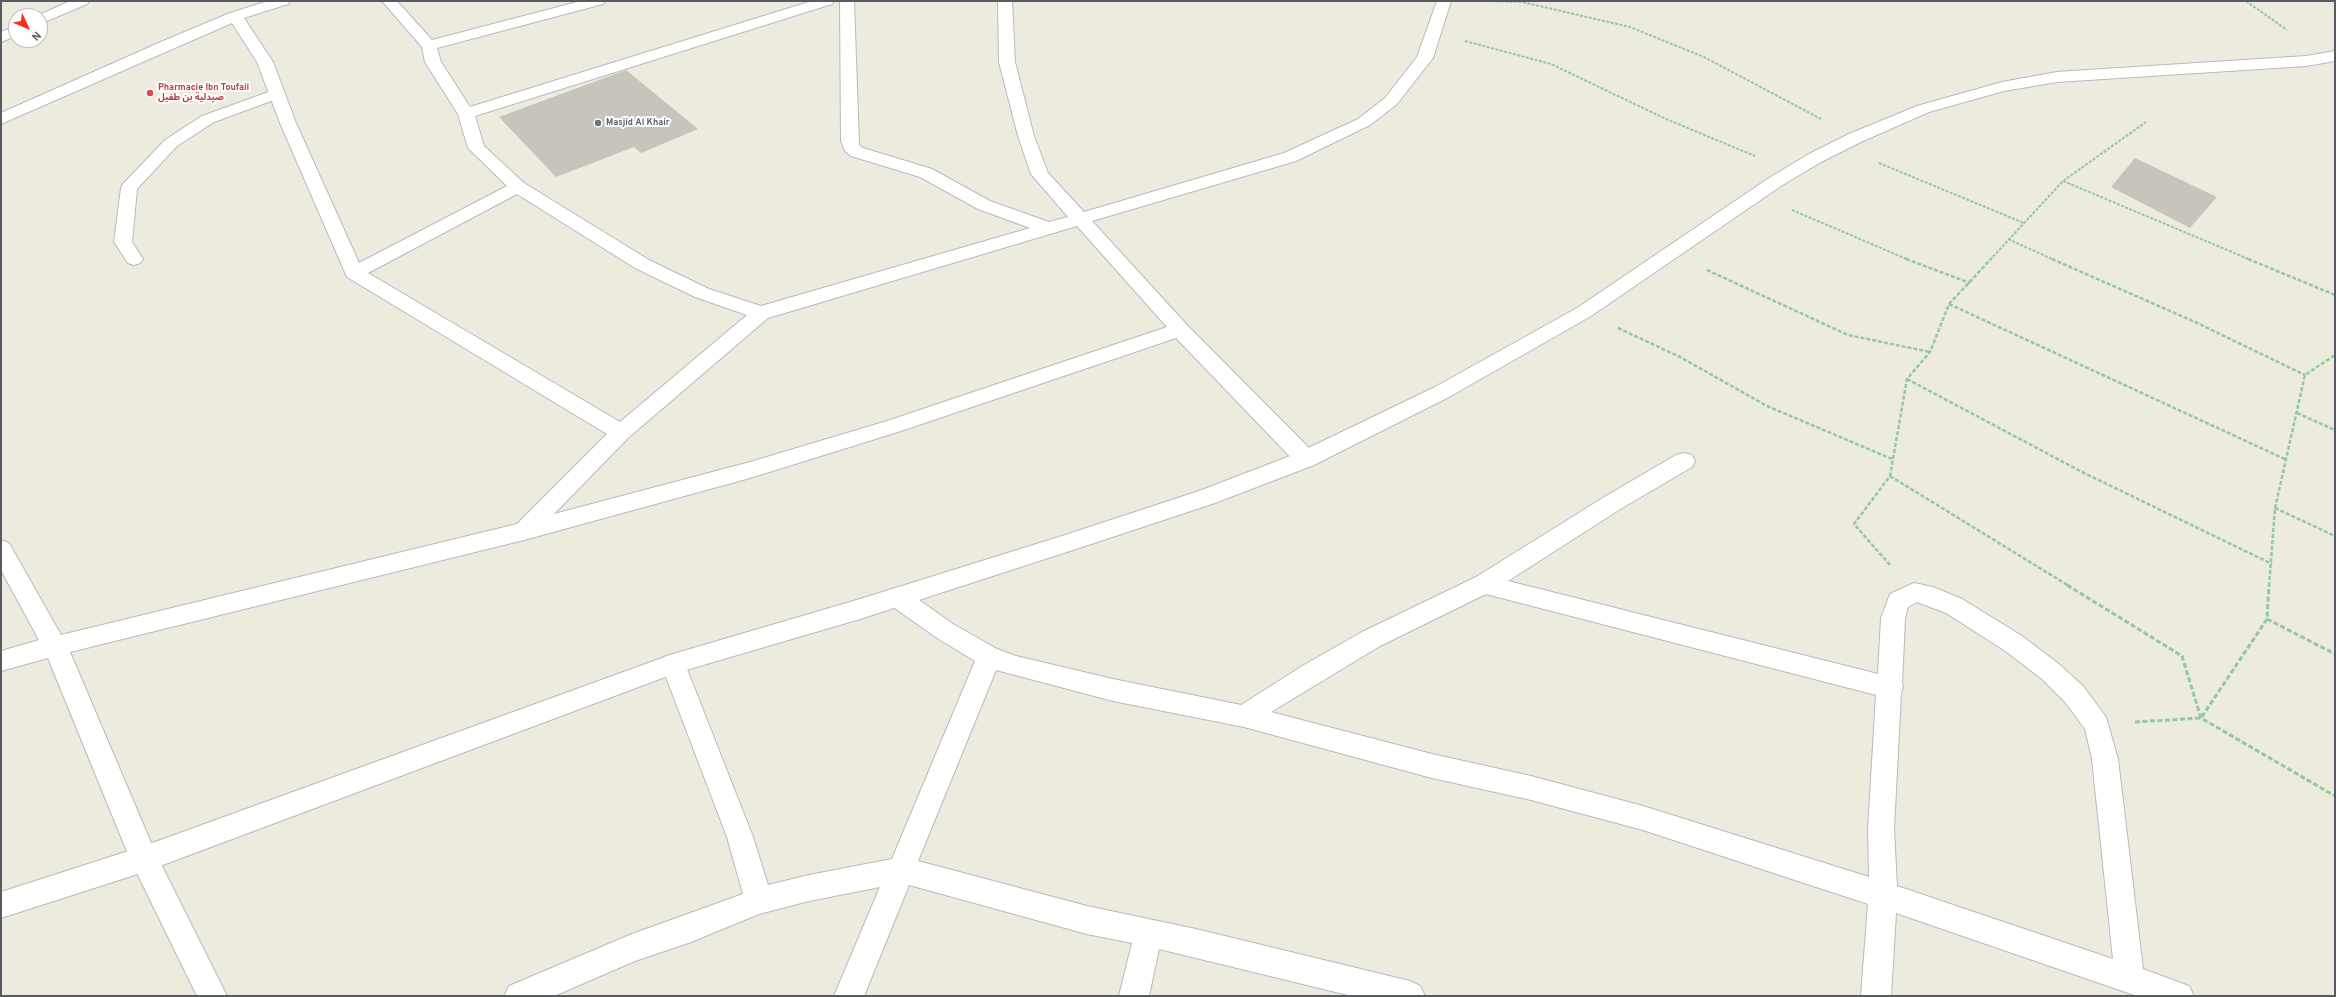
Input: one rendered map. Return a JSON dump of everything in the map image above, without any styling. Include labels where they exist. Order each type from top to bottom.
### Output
[{"type":"street","points":[[1,119],[168,44],[235,16],[283,1]]},
{"type":"street","points":[[389,1],[429,46],[433,62],[466,114],[476,148],[518,187],[642,264],[702,293],[761,313]]},
{"type":"street","points":[[429,46],[598,1]]},
{"type":"street","points":[[466,114],[827,1]]},
{"type":"street","points":[[847,1],[849,141],[851,147],[857,152],[926,173],[984,205],[1050,229]]},
{"type":"street","points":[[1005,1],[1007,62],[1026,136],[1040,174],[1180,330],[1306,459]]},
{"type":"street","points":[[524,531],[621,433],[761,313],[1290,157],[1364,122],[1391,101],[1425,58],[1436,33],[1444,1]]},
{"type":"street","points":[[48,16],[77,2]]},
{"type":"street","points":[[235,16],[265,62],[277,94],[354,273],[621,433]]},
{"type":"street","points":[[1,905],[144,859],[673,664],[897,597],[1164,511],[1306,459],[1442,392],[1584,312],[1617,288],[1672,254],[1792,171],[1847,142],[1923,109],[1964,96],[2033,81],[2170,68],[2306,61],[2335,56]]},
{"type":"street","points":[[1,134],[26,109]]},
{"type":"street","points":[[354,273],[518,187]]},
{"type":"street","points":[[1,661],[55,646],[524,531],[750,470],[886,429],[1180,330]]},
{"type":"street","points":[[1244,716],[1313,672],[1371,639],[1484,584],[1614,502],[1684,461]]},
{"type":"street","points":[[1,549],[55,646],[144,859],[212,996]]},
{"type":"street","points":[[1484,584],[1891,688]]},
{"type":"street","points":[[1876,996],[1883,895],[1881,829],[1895,608],[1898,601],[1904,596],[1914,592],[1934,597],[1954,606],[2013,643],[2051,672],[2074,694],[2097,725],[2105,759],[2129,978]]},
{"type":"street","points":[[897,597],[945,631],[989,657],[1057,677],[1244,716],[1432,766],[1531,788],[1643,818],[1883,895],[2179,996]]},
{"type":"street","points":[[849,996],[903,870],[989,657]]},
{"type":"street","points":[[673,664],[740,836],[759,901]]},
{"type":"street","points":[[519,996],[632,948],[691,928],[759,901],[809,888],[903,870],[1087,920],[1212,947],[1410,996]]},
{"type":"street","points":[[1134,996],[1149,933]]},
{"type":"lane","points":[[134,259],[123,242],[129,188],[172,143],[208,119],[277,94]]},
{"type":"path","points":[[1488,1],[1522,2],[1630,27],[1704,57],[1847,142],[2024,223]]},
{"type":"path","points":[[1436,33],[1551,64],[1666,119],[1792,171]]},
{"type":"path","points":[[1914,592],[1854,524],[1890,476],[1907,379],[1930,352],[1949,304],[1970,283],[2008,239],[2063,181],[2146,122]]},
{"type":"path","points":[[2063,181],[2335,295]]},
{"type":"path","points":[[1756,195],[1894,254],[1970,283]]},
{"type":"path","points":[[2008,239],[2195,322],[2305,375]]},
{"type":"path","points":[[1672,254],[1848,334],[1930,352]]},
{"type":"path","points":[[1949,304],[2287,460]]},
{"type":"path","points":[[1584,312],[1680,357],[1767,406],[1892,459]]},
{"type":"path","points":[[2201,718],[2267,619],[2275,508],[2305,375],[2335,355]]},
{"type":"path","points":[[1907,379],[2082,472],[2272,564]]},
{"type":"path","points":[[2297,413],[2335,430]]},
{"type":"path","points":[[1890,476],[2182,656],[2201,718]]},
{"type":"path","points":[[2275,508],[2335,536]]},
{"type":"path","points":[[2267,619],[2335,654]]},
{"type":"path","points":[[2097,725],[2201,718],[2335,796]]},
{"type":"building","name":"Masjid Al Khair","points":[[626,70],[698,129],[641,153],[634,147],[556,177],[499,117]]},
{"type":"building","points":[[2135,158],[2217,197],[2190,228],[2111,187]]},
{"type":"place","name":"Pharmacie Ibn Toufail صيدلية بن طفيل","points":[[150,93]]},
{"type":"place","name":"Masjid Al Khair","points":[[598,123]]}]
